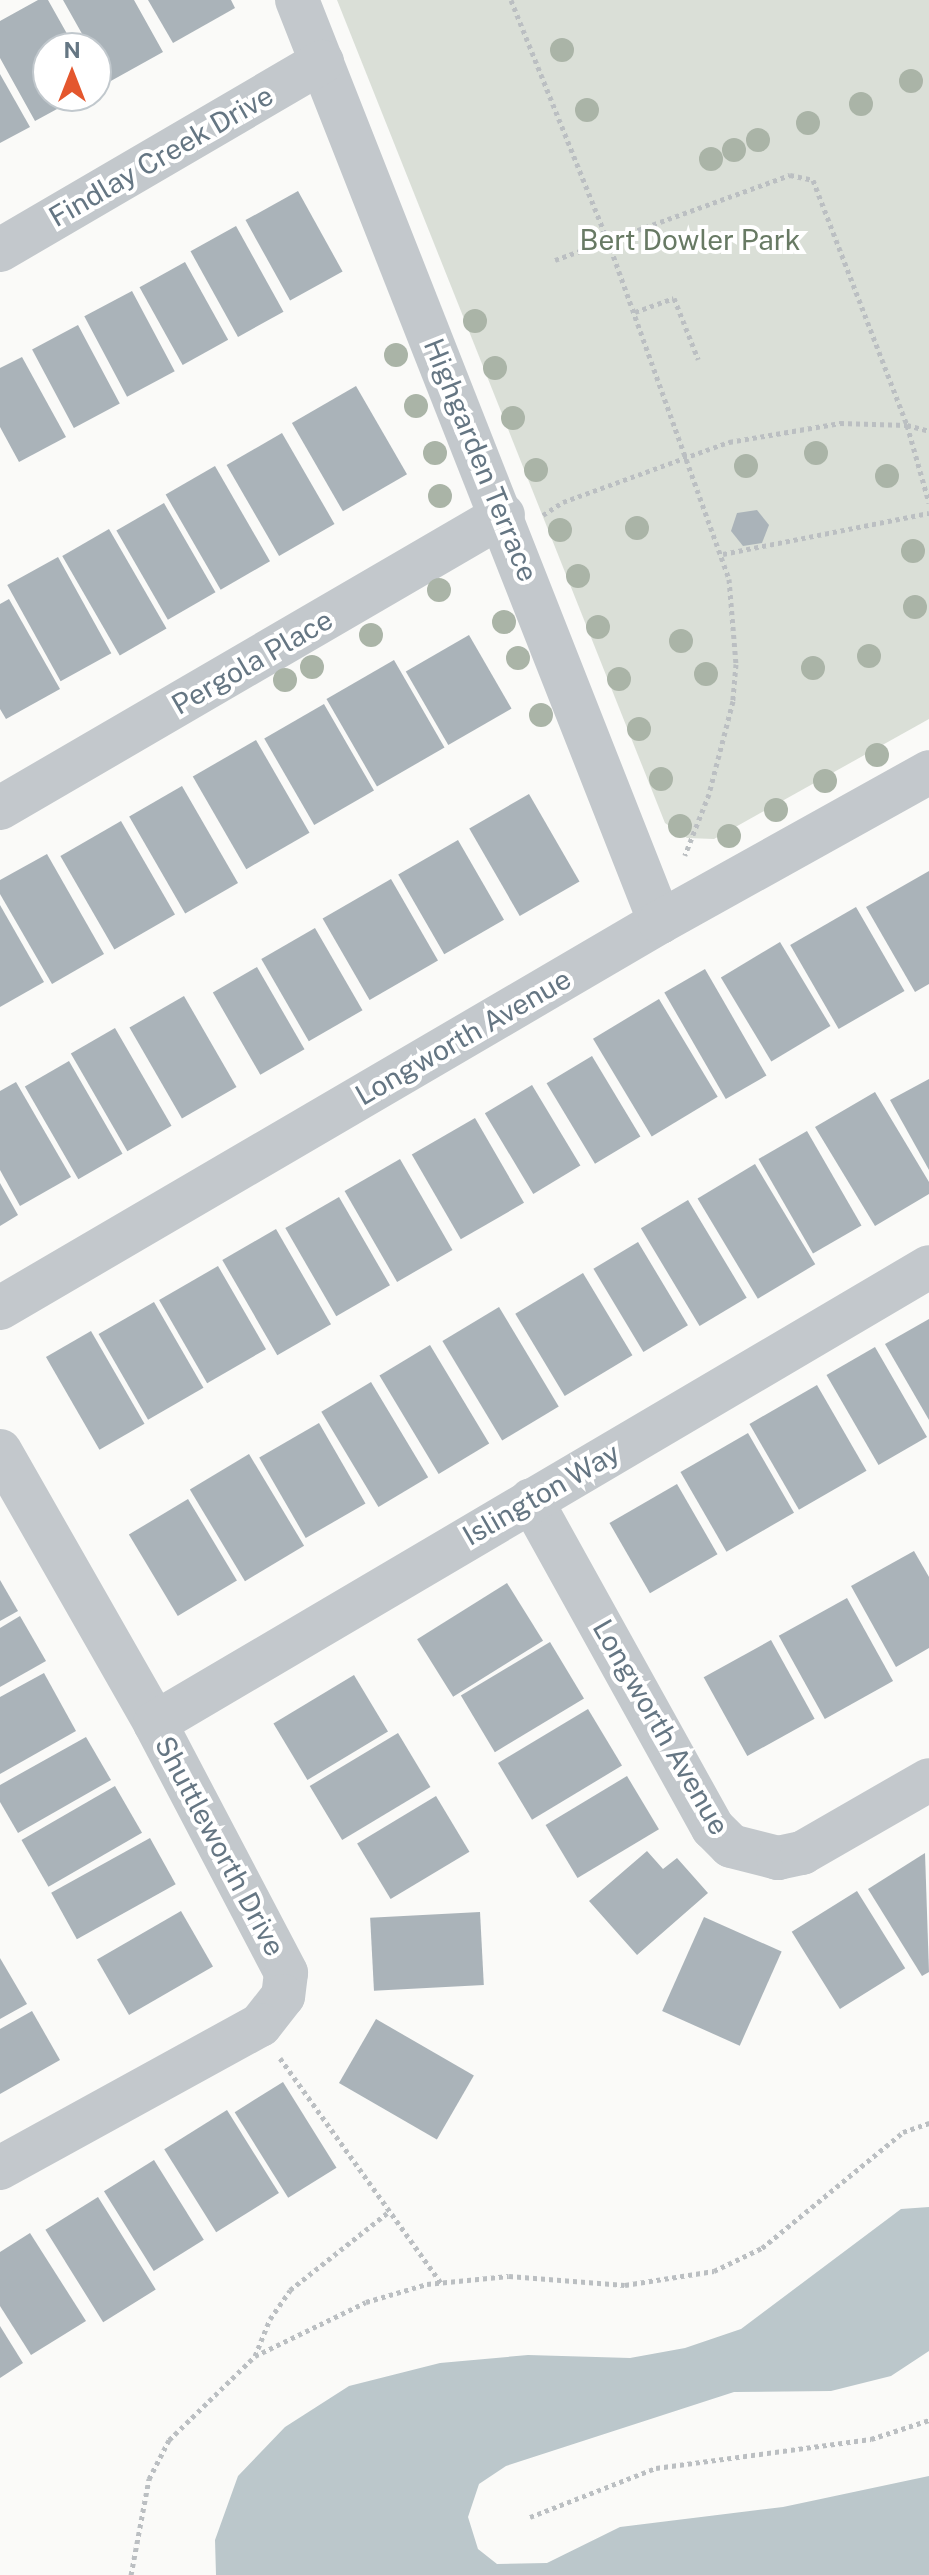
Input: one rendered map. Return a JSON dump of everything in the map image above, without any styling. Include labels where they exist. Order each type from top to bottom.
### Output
[{"type":"street","name":"Highgarden Terrace","points":[[297,0],[507,524],[660,922]]},
{"type":"street","name":"Findlay Creek Drive","points":[[0,250],[322,62]]},
{"type":"street","name":"Pergola Place","points":[[0,808],[507,524]]},
{"type":"street","name":"Longworth Avenue","points":[[0,1308],[660,922],[929,772]]},
{"type":"street","name":"Islington Way","points":[[155,1723],[929,1267]]},
{"type":"street","name":"Shuttleworth Drive","points":[[0,1451],[155,1723],[278,1951],[286,1973],[283,1996],[260,2025],[0,2168]]},
{"type":"street","name":"Longworth Avenue","points":[[531,1500],[713,1828],[731,1846],[778,1858],[802,1853],[929,1780]]},
{"type":"path","points":[[511,0],[608,241],[723,554],[735,626],[733,701],[709,794],[685,855]]},
{"type":"path","points":[[555,260],[790,175],[813,180],[907,425],[929,503]]},
{"type":"path","points":[[635,312],[674,298],[698,359]]},
{"type":"path","points":[[507,524],[688,454],[812,427],[907,425],[929,431]]},
{"type":"path","points":[[723,554],[929,513]]},
{"type":"path","points":[[271,2043],[387,2213],[441,2283]]},
{"type":"path","points":[[131,2575],[145,2492],[169,2440],[255,2356],[366,2302],[441,2283],[509,2276],[625,2285],[714,2271],[762,2248],[903,2132],[929,2123]]},
{"type":"path","points":[[255,2356],[270,2319],[290,2290],[387,2213]]},
{"type":"path","points":[[530,2517],[656,2468],[871,2439],[929,2420]]},
{"type":"green space","name":"Bert Dowler Park","points":[[337,0],[929,0],[929,719],[714,839],[687,838],[665,823]]},
{"type":"shaded area","points":[[929,2207],[929,2351],[891,2376],[831,2391],[734,2392],[506,2466],[479,2484],[468,2517],[478,2549],[497,2564],[547,2563],[620,2527],[783,2507],[929,2476],[929,2575],[216,2575],[215,2540],[238,2476],[285,2427],[349,2386],[440,2363],[528,2355],[630,2358],[685,2348],[741,2329],[901,2209]]},
{"type":"building","points":[[38,0],[48,0],[66,32],[32,32],[32,112],[52,112],[35,121],[0,58],[0,21]]},
{"type":"building","points":[[63,0],[134,0],[163,52],[112,80],[112,32],[81,32]]},
{"type":"building","points":[[148,0],[231,0],[235,8],[173,43]]},
{"type":"building","points":[[0,74],[30,127],[0,143]]},
{"type":"building","points":[[298,191],[343,271],[290,301],[246,220]]},
{"type":"building","points":[[236,226],[284,312],[238,337],[191,251]]},
{"type":"building","points":[[185,262],[228,340],[183,365],[140,287]]},
{"type":"building","points":[[132,291],[175,371],[127,397],[84,316]]},
{"type":"building","points":[[78,325],[120,404],[74,428],[32,349]]},
{"type":"building","points":[[22,357],[66,437],[19,462],[0,427],[0,368]]},
{"type":"building","points":[[356,386],[407,474],[343,511],[292,423]]},
{"type":"building","points":[[282,433],[335,524],[279,556],[227,465]]},
{"type":"building","points":[[215,466],[270,561],[221,590],[166,494]]},
{"type":"building","points":[[164,503],[216,592],[168,620],[116,530]]},
{"type":"building","points":[[757,510],[769,525],[762,543],[743,546],[731,531],[737,513]]},
{"type":"building","points":[[109,529],[166,629],[120,656],[62,556]]},
{"type":"building","points":[[58,557],[111,653],[61,681],[7,585]]},
{"type":"building","points":[[9,599],[60,689],[6,719],[0,709],[0,604]]},
{"type":"building","points":[[469,635],[512,709],[448,745],[406,672]]},
{"type":"building","points":[[394,660],[445,747],[377,786],[326,699]]},
{"type":"building","points":[[324,704],[374,791],[314,825],[264,738]]},
{"type":"building","points":[[256,740],[310,833],[246,869],[193,777]]},
{"type":"building","points":[[182,786],[238,883],[185,913],[129,816]]},
{"type":"building","points":[[529,794],[580,881],[520,916],[469,828]]},
{"type":"building","points":[[121,821],[175,915],[114,950],[60,856]]},
{"type":"building","points":[[458,840],[504,920],[444,954],[398,874]]},
{"type":"building","points":[[47,854],[104,954],[52,984],[0,894],[0,880]]},
{"type":"building","points":[[929,871],[929,984],[915,992],[866,907]]},
{"type":"building","points":[[391,879],[438,960],[370,1000],[323,918]]},
{"type":"building","points":[[0,905],[44,982],[0,1007]]},
{"type":"building","points":[[856,907],[905,991],[839,1029],[790,945]]},
{"type":"building","points":[[315,928],[362,1010],[309,1041],[261,959]]},
{"type":"building","points":[[780,942],[830,1026],[771,1062],[721,978]]},
{"type":"building","points":[[257,967],[304,1049],[260,1075],[213,992]]},
{"type":"building","points":[[705,969],[767,1076],[726,1099],[664,992]]},
{"type":"building","points":[[184,996],[236,1087],[182,1118],[129,1028]]},
{"type":"building","points":[[659,999],[718,1097],[652,1136],[593,1039]]},
{"type":"building","points":[[115,1028],[172,1126],[127,1151],[71,1054]]},
{"type":"building","points":[[592,1056],[640,1137],[595,1164],[547,1083]]},
{"type":"building","points":[[69,1061],[122,1154],[78,1179],[25,1086]]},
{"type":"building","points":[[929,1079],[929,1170],[890,1100]]},
{"type":"building","points":[[16,1082],[71,1177],[20,1206],[0,1170],[0,1091]]},
{"type":"building","points":[[532,1085],[580,1166],[533,1194],[485,1113]]},
{"type":"building","points":[[875,1092],[929,1182],[929,1194],[875,1226],[815,1127]]},
{"type":"building","points":[[475,1118],[524,1203],[461,1239],[412,1154]]},
{"type":"building","points":[[807,1131],[862,1225],[813,1253],[759,1159]]},
{"type":"building","points":[[400,1159],[452,1250],[397,1282],[345,1191]]},
{"type":"building","points":[[755,1164],[815,1264],[758,1299],[698,1199]]},
{"type":"building","points":[[0,1183],[18,1215],[0,1226]]},
{"type":"building","points":[[339,1197],[390,1285],[336,1316],[285,1228]]},
{"type":"building","points":[[688,1200],[747,1298],[700,1326],[641,1228]]},
{"type":"building","points":[[276,1229],[331,1324],[277,1355],[222,1260]]},
{"type":"building","points":[[638,1242],[688,1325],[643,1352],[593,1269]]},
{"type":"building","points":[[218,1266],[266,1349],[207,1383],[159,1300]]},
{"type":"building","points":[[583,1273],[632,1355],[565,1396],[515,1314]]},
{"type":"building","points":[[154,1302],[204,1388],[148,1420],[99,1334]]},
{"type":"building","points":[[499,1307],[559,1406],[502,1440],[442,1341]]},
{"type":"building","points":[[929,1319],[929,1420],[885,1344]]},
{"type":"building","points":[[91,1331],[144,1424],[99,1450],[46,1357]]},
{"type":"building","points":[[430,1345],[489,1444],[439,1474],[379,1375]]},
{"type":"building","points":[[875,1347],[927,1437],[879,1465],[827,1375]]},
{"type":"building","points":[[371,1382],[428,1477],[378,1507],[321,1412]]},
{"type":"building","points":[[817,1385],[867,1471],[799,1510],[749,1424]]},
{"type":"building","points":[[319,1423],[366,1504],[306,1538],[259,1458]]},
{"type":"building","points":[[748,1433],[794,1513],[726,1552],[680,1472]]},
{"type":"building","points":[[249,1454],[304,1546],[245,1581],[190,1490]]},
{"type":"building","points":[[677,1484],[718,1554],[650,1593],[609,1523]]},
{"type":"building","points":[[188,1499],[237,1580],[178,1616],[129,1535]]},
{"type":"building","points":[[914,1551],[929,1577],[929,1648],[896,1667],[851,1586]]},
{"type":"building","points":[[0,1580],[18,1611],[0,1621]]},
{"type":"building","points":[[507,1583],[543,1641],[453,1697],[417,1639]]},
{"type":"building","points":[[847,1598],[893,1681],[825,1719],[779,1636]]},
{"type":"building","points":[[20,1616],[46,1661],[0,1687],[0,1628]]},
{"type":"building","points":[[771,1640],[815,1719],[747,1756],[704,1677]]},
{"type":"building","points":[[550,1642],[584,1699],[495,1752],[461,1696]]},
{"type":"building","points":[[44,1673],[76,1731],[0,1774],[0,1697]]},
{"type":"building","points":[[354,1675],[388,1732],[307,1780],[273,1723]]},
{"type":"building","points":[[588,1709],[622,1766],[532,1820],[498,1763]]},
{"type":"building","points":[[398,1733],[430,1787],[342,1840],[310,1786]]},
{"type":"building","points":[[86,1737],[111,1780],[18,1833],[0,1802],[0,1785]]},
{"type":"building","points":[[627,1776],[659,1829],[578,1878],[546,1825]]},
{"type":"building","points":[[115,1786],[142,1833],[48,1887],[21,1840]]},
{"type":"building","points":[[436,1796],[469,1852],[391,1899],[357,1843]]},
{"type":"building","points":[[150,1838],[176,1884],[77,1939],[51,1893]]},
{"type":"building","points":[[647,1851],[663,1869],[677,1858],[708,1893],[637,1955],[589,1901]]},
{"type":"building","points":[[925,1853],[929,1972],[922,1976],[868,1889]]},
{"type":"building","points":[[857,1891],[905,1968],[840,2009],[792,1932]]},
{"type":"building","points":[[181,1911],[213,1966],[129,2015],[97,1960]]},
{"type":"building","points":[[480,1912],[484,1985],[374,1991],[370,1918]]},
{"type":"building","points":[[704,1917],[782,1952],[740,2046],[662,2011]]},
{"type":"building","points":[[0,1958],[27,2004],[0,2019]]},
{"type":"building","points":[[32,2011],[60,2060],[0,2094],[0,2029]]},
{"type":"building","points":[[376,2019],[474,2076],[437,2140],[339,2083]]},
{"type":"building","points":[[283,2082],[337,2168],[288,2198],[235,2112]]},
{"type":"building","points":[[227,2110],[279,2193],[216,2232],[164,2149]]},
{"type":"building","points":[[154,2160],[204,2240],[154,2271],[104,2191]]},
{"type":"building","points":[[98,2197],[156,2289],[103,2322],[45,2230]]},
{"type":"building","points":[[30,2233],[86,2321],[31,2355],[0,2306],[0,2252]]},
{"type":"building","points":[[0,2326],[23,2363],[0,2378]]}]
